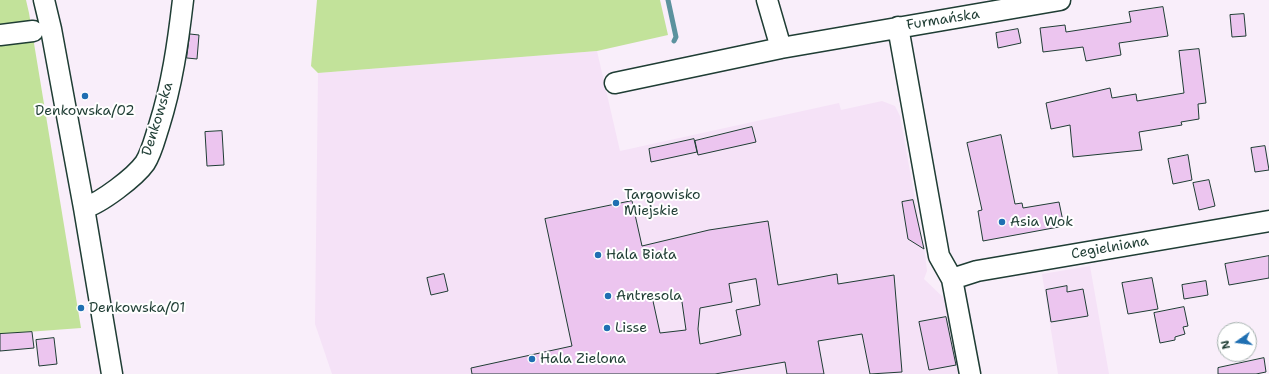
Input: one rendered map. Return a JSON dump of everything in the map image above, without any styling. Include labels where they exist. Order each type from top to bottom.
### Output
[{"type":"street","points":[[44,0],[51,29],[84,208],[112,374]]},
{"type":"street","name":"Denkowska","points":[[84,208],[94,205],[113,192],[145,163],[153,145],[168,98],[183,0]]},
{"type":"street","points":[[767,0],[781,48]]},
{"type":"street","name":"Furmańska","points":[[615,83],[781,48],[1060,0]]},
{"type":"street","points":[[898,27],[939,256],[952,279],[970,374]]},
{"type":"street","points":[[0,35],[33,32]]},
{"type":"street","name":"Cegielniana","points":[[952,279],[977,271],[1269,221]]},
{"type":"shaded area","name":"Targowisko Miejskie","points":[[597,51],[620,151],[839,103],[841,110],[882,101],[895,106],[900,116],[925,254],[927,271],[924,279],[946,300],[960,374],[332,374],[315,324],[318,73]]},
{"type":"shaded area","points":[[1090,266],[1109,374],[1058,374],[1042,274]]},
{"type":"green space","points":[[0,0],[26,0],[81,328],[0,334]]},
{"type":"green space","points":[[317,0],[660,0],[668,35],[597,51],[318,73],[311,66]]},
{"type":"building","points":[[1163,7],[1168,36],[1119,43],[1121,55],[1086,61],[1083,47],[1043,52],[1040,28],[1065,25],[1066,32],[1131,22],[1129,12]]},
{"type":"building","points":[[1244,14],[1246,36],[1232,37],[1230,15]]},
{"type":"building","points":[[1018,29],[1021,43],[998,48],[996,33]]},
{"type":"building","points":[[190,34],[199,35],[197,59],[187,58]]},
{"type":"building","points":[[1199,49],[1206,103],[1198,104],[1199,119],[1181,122],[1182,125],[1139,132],[1142,150],[1073,157],[1070,125],[1051,129],[1046,103],[1110,88],[1112,98],[1136,94],[1137,101],[1184,93],[1179,51]]},
{"type":"building","points":[[752,127],[756,142],[698,155],[695,141]]},
{"type":"building","points":[[222,131],[224,165],[207,166],[205,132]]},
{"type":"building","points":[[1001,135],[1015,204],[1022,203],[1023,208],[1059,202],[1064,226],[983,241],[978,211],[982,210],[967,143]]},
{"type":"building","points":[[694,139],[697,152],[651,162],[649,149]]},
{"type":"building","points":[[1265,146],[1269,170],[1255,172],[1251,148]]},
{"type":"building","points":[[1188,155],[1192,180],[1173,184],[1168,159]]},
{"type":"building","points":[[1209,180],[1215,206],[1199,210],[1193,183]]},
{"type":"building","points":[[913,200],[924,249],[908,239],[902,202]]},
{"type":"building","points":[[632,201],[642,246],[709,230],[768,221],[778,285],[837,274],[838,284],[894,275],[902,372],[870,374],[862,334],[818,341],[824,374],[787,374],[785,362],[715,374],[472,374],[471,368],[572,346],[545,219]],"holes":[[[756,279],[760,305],[736,310],[741,335],[700,344],[698,329],[700,308],[732,302],[729,284]],[[681,295],[686,330],[660,333],[653,301]]]},
{"type":"building","points":[[1269,256],[1269,278],[1229,285],[1225,264]]},
{"type":"building","points":[[444,274],[448,291],[431,295],[427,278]]},
{"type":"building","points":[[1152,278],[1158,309],[1128,314],[1122,283]]},
{"type":"building","points":[[1206,281],[1208,295],[1184,299],[1182,285]]},
{"type":"building","points":[[1067,286],[1067,292],[1083,289],[1088,316],[1051,322],[1046,290]]},
{"type":"building","points":[[1184,307],[1188,326],[1183,327],[1185,334],[1175,337],[1175,340],[1160,343],[1154,313]]},
{"type":"building","points":[[946,317],[956,365],[929,370],[919,322]]},
{"type":"building","points":[[32,332],[34,348],[0,351],[0,334]]},
{"type":"building","points":[[54,338],[57,364],[39,366],[36,340]]},
{"type":"building","points":[[1264,358],[1266,372],[1256,374],[1218,374],[1218,368],[1246,362],[1257,362],[1257,360]]},
{"type":"waterway","points":[[668,0],[676,37],[674,41]]},
{"type":"place","name":"Denkowska/02","points":[[85,96]]},
{"type":"place","name":"Targowisko Miejskie","points":[[616,203]]},
{"type":"place","name":"Asia Wok","points":[[1002,222]]},
{"type":"place","name":"Hala Biała","points":[[598,255]]},
{"type":"place","name":"Antresola","points":[[608,296]]},
{"type":"place","name":"Denkowska/01","points":[[81,308]]},
{"type":"place","name":"Lisse","points":[[607,328]]},
{"type":"place","name":"Hala Zielona","points":[[532,359]]}]
